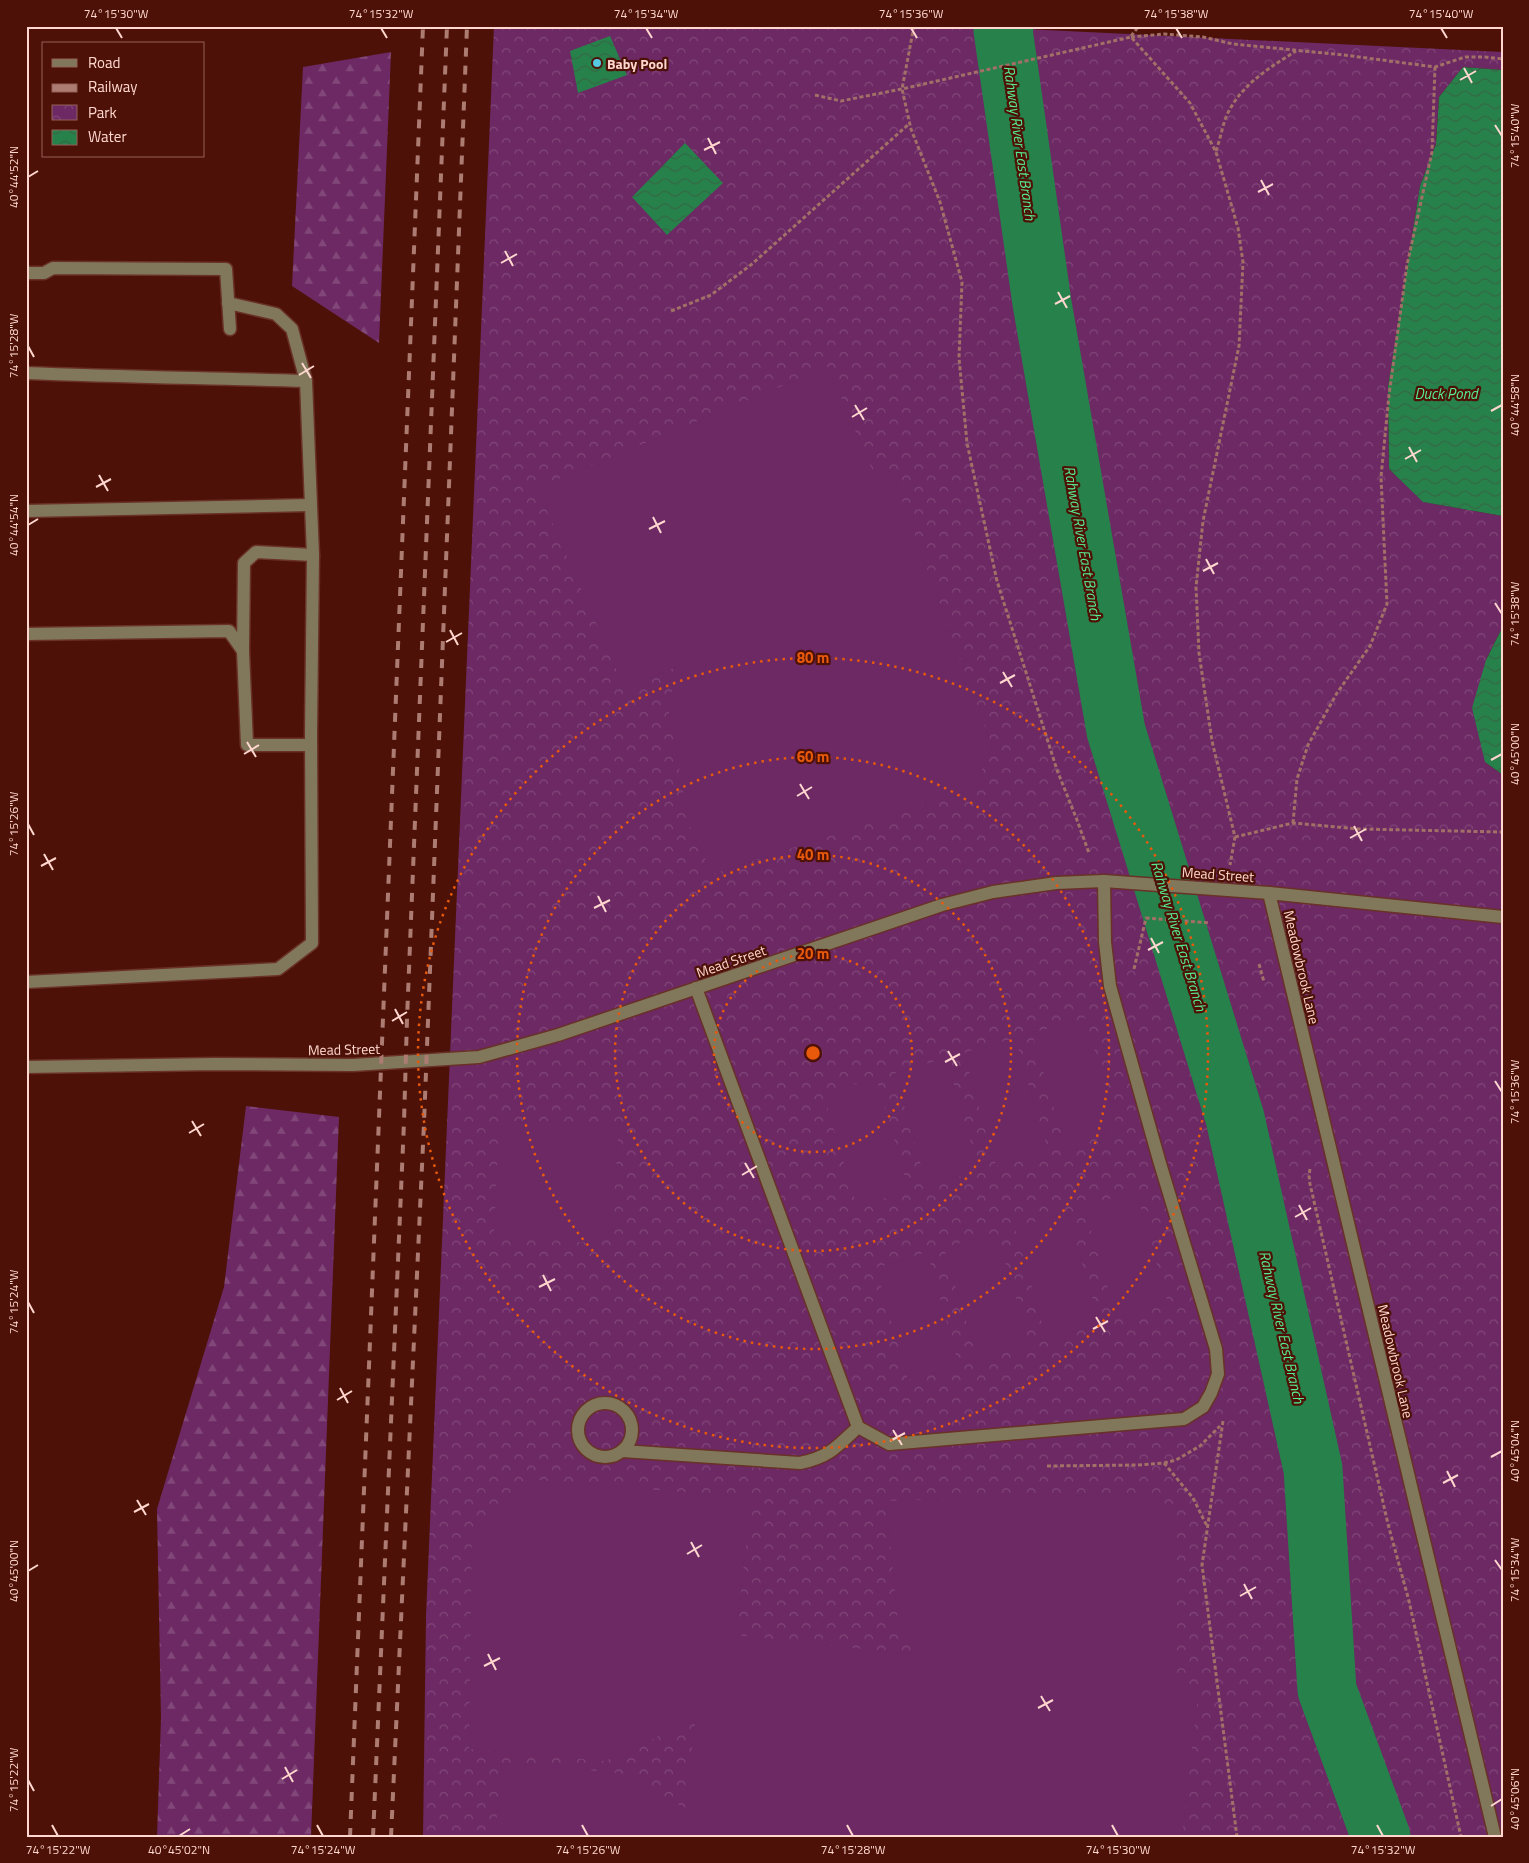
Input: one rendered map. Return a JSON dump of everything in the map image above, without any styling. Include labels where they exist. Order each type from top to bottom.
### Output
[{"type":"street","points":[[26,273],[44,273],[53,268],[226,269],[230,330]]},
{"type":"street","points":[[26,982],[278,968],[312,943],[311,745],[313,555],[306,381],[292,329],[276,314],[228,303]]},
{"type":"street","points":[[26,373],[306,381]]},
{"type":"street","points":[[26,511],[310,505]]},
{"type":"street","points":[[311,745],[247,746],[243,651],[244,563],[256,552],[313,555]]},
{"type":"street","points":[[26,634],[229,631],[243,651]]},
{"type":"street","points":[[696,988],[858,1427],[890,1444],[1184,1419],[1203,1407],[1211,1393],[1218,1374],[1216,1349],[1159,1160],[1110,986],[1105,942],[1104,881]]},
{"type":"street","name":"Mead Street","points":[[26,1067],[215,1064],[353,1065],[479,1057],[558,1035],[942,905],[1002,891],[1056,883],[1104,881],[1197,887],[1503,917]]},
{"type":"street","name":"Meadowbrook Lane","points":[[1269,893],[1495,1837]]},
{"type":"street","points":[[622,1451],[632,1437],[630,1419],[618,1406],[610,1404],[593,1406],[580,1419],[578,1437],[588,1452],[606,1458],[622,1451],[800,1463],[817,1460],[832,1452],[858,1427]]},
{"type":"path","points":[[914,26],[902,89],[910,123],[940,202],[962,282],[959,358],[967,443],[997,581],[1058,770],[1089,854]]},
{"type":"path","points":[[1131,37],[1139,26]]},
{"type":"path","points":[[815,95],[841,101],[1131,37],[1164,34],[1203,37],[1232,44],[1435,67],[1464,57],[1485,56],[1503,59]]},
{"type":"path","points":[[1131,37],[1190,103],[1216,152],[1238,228],[1243,262],[1240,346],[1203,521],[1196,587],[1198,653],[1212,741],[1235,838],[1230,865]]},
{"type":"path","points":[[1216,152],[1226,116],[1243,90],[1259,75],[1297,50]]},
{"type":"path","points":[[1293,823],[1297,779],[1308,745],[1337,693],[1370,646],[1386,604],[1381,477],[1389,395],[1406,265],[1432,152],[1435,67]]},
{"type":"path","points":[[671,311],[711,296],[752,264],[910,123]]},
{"type":"path","points":[[1235,838],[1293,823],[1359,829],[1503,832]]},
{"type":"path","points":[[1146,918],[1210,923]]},
{"type":"path","points":[[1258,964],[1266,991]]},
{"type":"path","points":[[1315,1164],[1309,1171],[1310,1184],[1388,1524],[1409,1601],[1461,1837]]},
{"type":"path","points":[[1047,1466],[1137,1466],[1164,1463],[1176,1460],[1200,1446],[1222,1424]]},
{"type":"path","points":[[1164,1463],[1193,1498],[1207,1526]]},
{"type":"green space","points":[[494,26],[1025,26],[1025,29],[1503,52],[1503,70],[1463,67],[1439,97],[1436,144],[1420,186],[1388,387],[1389,469],[1424,502],[1503,516],[1503,626],[1486,660],[1485,762],[1503,775],[1503,1837],[423,1837],[426,1616]]},
{"type":"green space","points":[[391,52],[379,343],[292,286],[303,67]]},
{"type":"green space","points":[[828,367],[875,477],[891,470],[992,746],[974,789],[712,874],[690,827],[667,702],[685,663],[625,689],[537,488]]},
{"type":"green space","points":[[1085,1018],[1118,1130],[1065,1146],[1032,1033]]},
{"type":"green space","points":[[1015,1038],[1048,1151],[996,1166],[964,1053]]},
{"type":"green space","points":[[946,1058],[979,1171],[927,1186],[895,1073]]},
{"type":"green space","points":[[876,1078],[909,1191],[857,1206],[823,1093]]},
{"type":"green space","points":[[246,1106],[339,1117],[311,1837],[157,1837],[161,1718],[157,1509],[224,1287]]},
{"type":"green space","points":[[499,1121],[619,1123],[612,1230],[593,1243],[494,1235]]},
{"type":"green space","points":[[1136,1191],[1168,1304],[1117,1318],[1084,1207]]},
{"type":"green space","points":[[1067,1212],[1100,1324],[1047,1340],[1015,1228]]},
{"type":"green space","points":[[996,1232],[1030,1345],[978,1360],[944,1248]]},
{"type":"green space","points":[[927,1252],[959,1366],[908,1380],[876,1268]]},
{"type":"green space","points":[[526,1479],[751,1498],[737,1627],[734,1635],[917,1655],[898,1623],[886,1501],[1159,1493],[1175,1524],[1173,1683],[1199,1686],[1182,1837],[495,1837],[502,1763],[619,1773],[685,1808],[696,1717],[605,1761],[469,1749],[472,1533]]},
{"type":"water","name":"Baby Pool","points":[[610,36],[627,75],[578,93],[570,51]]},
{"type":"water","name":"Duck Pond","points":[[1463,67],[1503,70],[1503,516],[1423,502],[1389,469],[1388,387],[1420,186],[1436,144],[1439,97]]},
{"type":"water","points":[[685,143],[723,183],[667,235],[632,197]]},
{"type":"water","points":[[1503,626],[1503,775],[1485,762],[1472,708],[1486,660]]},
{"type":"waterway","name":"Rahway River East Branch","points":[[1004,26],[1003,30],[1042,303],[1116,731],[1235,1118],[1313,1469],[1327,1690],[1381,1837]]},
{"type":"railway","points":[[350,1837],[423,26]]},
{"type":"railway","points":[[373,1837],[404,1122],[447,26]]},
{"type":"railway","points":[[391,1837],[424,1123],[467,26]]},
{"type":"place","name":"Baby Pool","points":[[597,63]]}]
